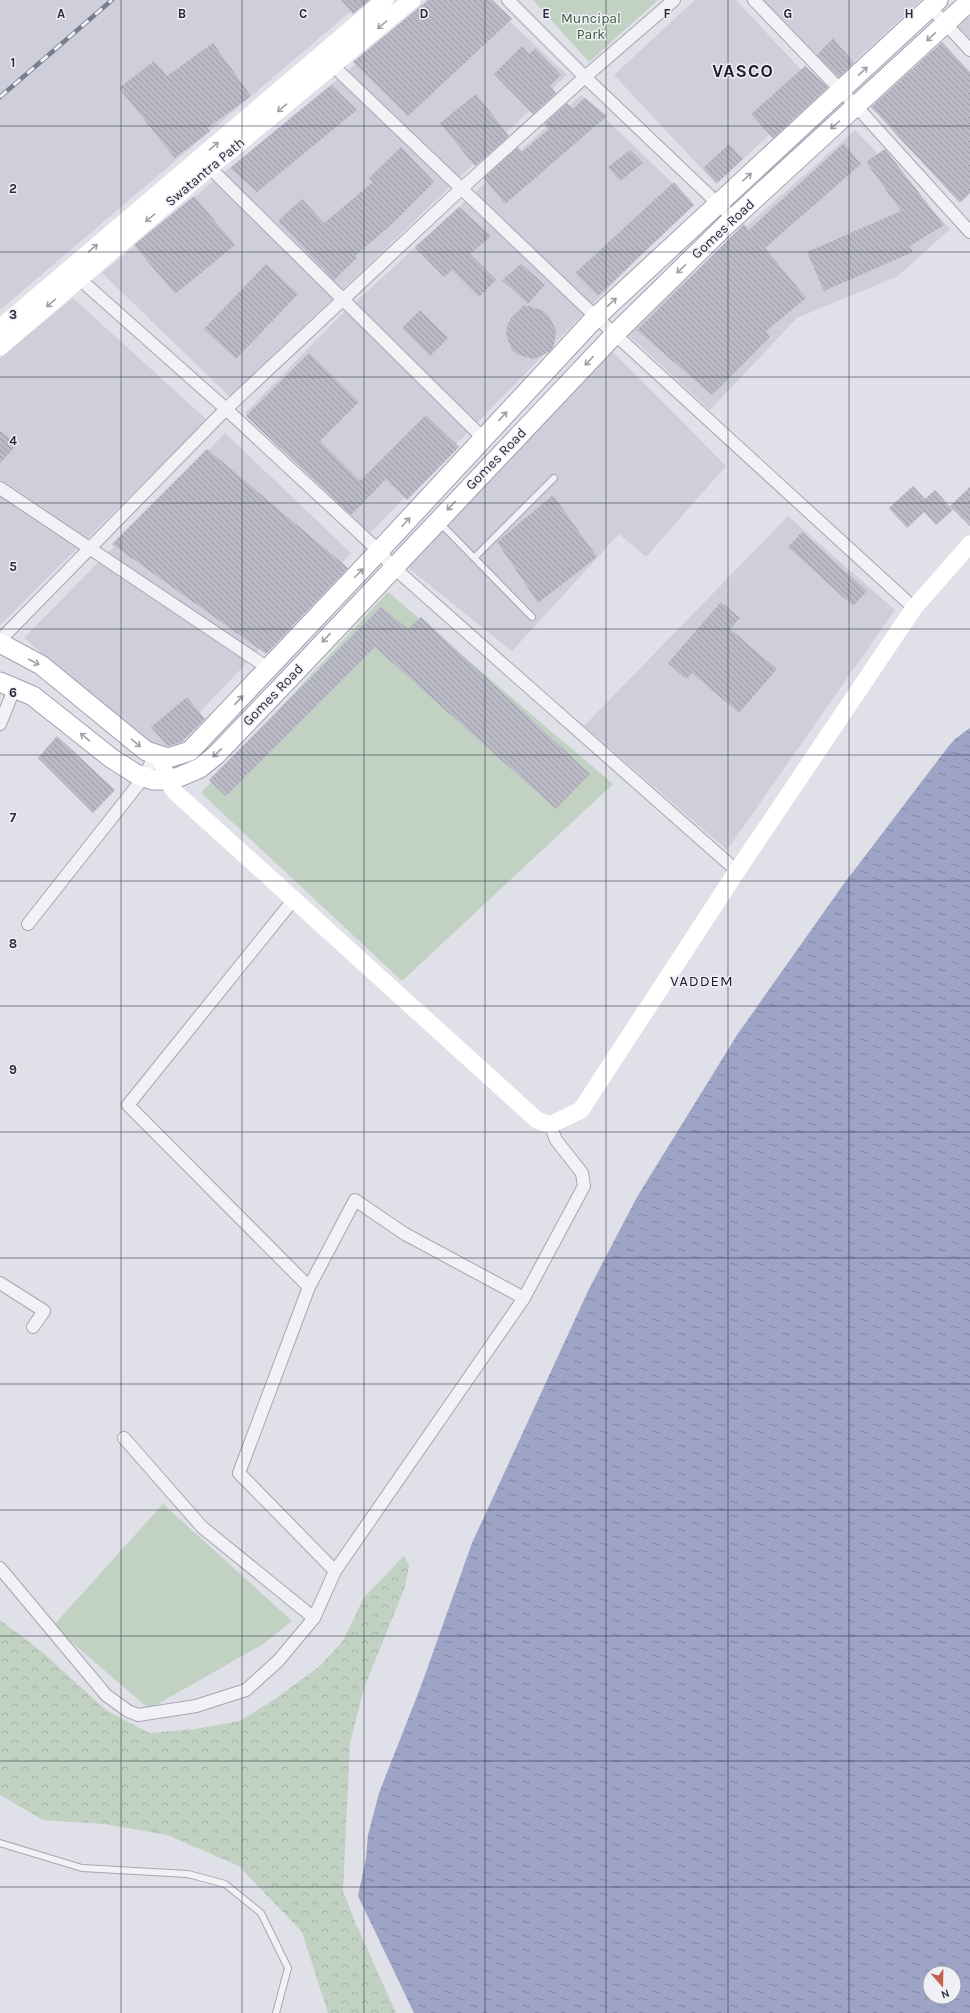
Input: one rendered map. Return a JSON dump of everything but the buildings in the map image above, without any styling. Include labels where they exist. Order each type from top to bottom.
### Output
[{"type":"main road","name":"Gomes Road","points":[[7,685],[33,696],[111,758],[144,777],[153,780],[166,780],[188,774],[200,768],[216,755],[614,334],[733,218],[970,1]]},
{"type":"main road","name":"Gomes Road","points":[[158,756],[172,758],[190,751],[379,551],[596,317],[718,203],[842,91],[934,4]]},
{"type":"main road","points":[[0,643],[41,665],[138,745],[158,756]]},
{"type":"street","name":"Swatantra Path","points":[[327,61],[385,0]]},
{"type":"street","name":"Swatantra Path","points":[[0,328],[74,273],[327,61],[412,0]]},
{"type":"street","points":[[508,0],[585,77],[733,218]]},
{"type":"street","points":[[0,640],[226,409],[461,190],[585,77],[674,0]]},
{"type":"street","points":[[754,0],[842,91],[967,225]]},
{"type":"street","points":[[934,4],[945,23],[970,50]]},
{"type":"street","points":[[327,61],[614,334],[914,608]]},
{"type":"street","points":[[204,163],[483,438]]},
{"type":"street","name":"Swatantra Path","points":[[0,347],[74,273]]},
{"type":"street","points":[[74,273],[226,409],[379,551],[393,567],[737,871]]},
{"type":"street","points":[[0,488],[268,668]]},
{"type":"street","points":[[158,756],[166,780],[174,792],[537,1120],[550,1125],[581,1110],[737,871],[914,608],[970,544]]},
{"type":"street","points":[[0,724],[7,685]]},
{"type":"street","points":[[28,924],[144,777],[158,756]]},
{"type":"street","points":[[294,899],[236,968],[128,1106],[309,1286]]},
{"type":"street","points":[[0,1568],[106,1695],[128,1711],[138,1715],[196,1706],[246,1690],[278,1661],[314,1618],[335,1571],[524,1298],[584,1186],[582,1173],[556,1140],[550,1125]]},
{"type":"street","points":[[335,1571],[239,1473],[309,1286],[355,1200],[405,1234],[524,1298]]},
{"type":"street","points":[[0,1284],[44,1311],[33,1327]]},
{"type":"street","points":[[124,1438],[202,1527],[314,1618]]},
{"type":"lane","points":[[474,558],[554,478]]},
{"type":"lane","points":[[437,521],[532,617]]},
{"type":"lane","points":[[0,1843],[4,1846],[82,1868],[188,1874],[225,1884],[261,1913],[288,1968],[276,2013]]},
{"type":"shaded area","points":[[0,0],[364,0],[0,310]]},
{"type":"shaded area","points":[[434,0],[487,0],[567,75],[230,397],[102,273]]},
{"type":"shaded area","points":[[695,0],[736,0],[819,89],[716,184],[614,75]]},
{"type":"shaded area","points":[[762,0],[921,0],[838,77]]},
{"type":"shaded area","points":[[970,12],[970,40],[956,24]]},
{"type":"shaded area","points":[[581,95],[692,202],[370,533],[245,413],[335,321]]},
{"type":"shaded area","points":[[855,130],[950,229],[898,276],[797,318],[710,410],[626,333]]},
{"type":"shaded area","points":[[73,298],[207,420],[0,625],[0,358]]},
{"type":"shaded area","points":[[609,348],[726,466],[646,557],[619,534],[512,651],[407,567]]},
{"type":"shaded area","points":[[225,433],[351,553],[159,755],[24,638]]},
{"type":"shaded area","points":[[788,516],[895,610],[727,850],[584,726]]},
{"type":"green space","name":"Muncipal Park","points":[[533,0],[658,0],[589,62]]},
{"type":"green space","points":[[388,592],[613,784],[402,981],[201,793]]},
{"type":"green space","points":[[163,1504],[292,1621],[263,1644],[149,1709],[53,1626]]},
{"type":"green space","points":[[404,1556],[409,1565],[405,1587],[364,1688],[350,1743],[343,1891],[356,1924],[396,2013],[328,2013],[302,1932],[239,1866],[167,1835],[104,1824],[43,1820],[0,1795],[0,1620],[42,1652],[106,1710],[149,1733],[195,1729],[240,1721],[275,1699],[320,1666],[343,1641],[364,1597]]},
{"type":"water","points":[[970,728],[970,2013],[414,2013],[358,1896],[366,1858],[368,1835],[379,1793],[421,1686],[472,1543],[588,1291],[637,1197],[737,1035],[843,885],[955,739]]},
{"type":"railway","points":[[0,97],[112,0]]},
{"type":"district","name":"VASCO","points":[[743,71]]},
{"type":"district","name":"VADDEM","points":[[702,981]]}]
